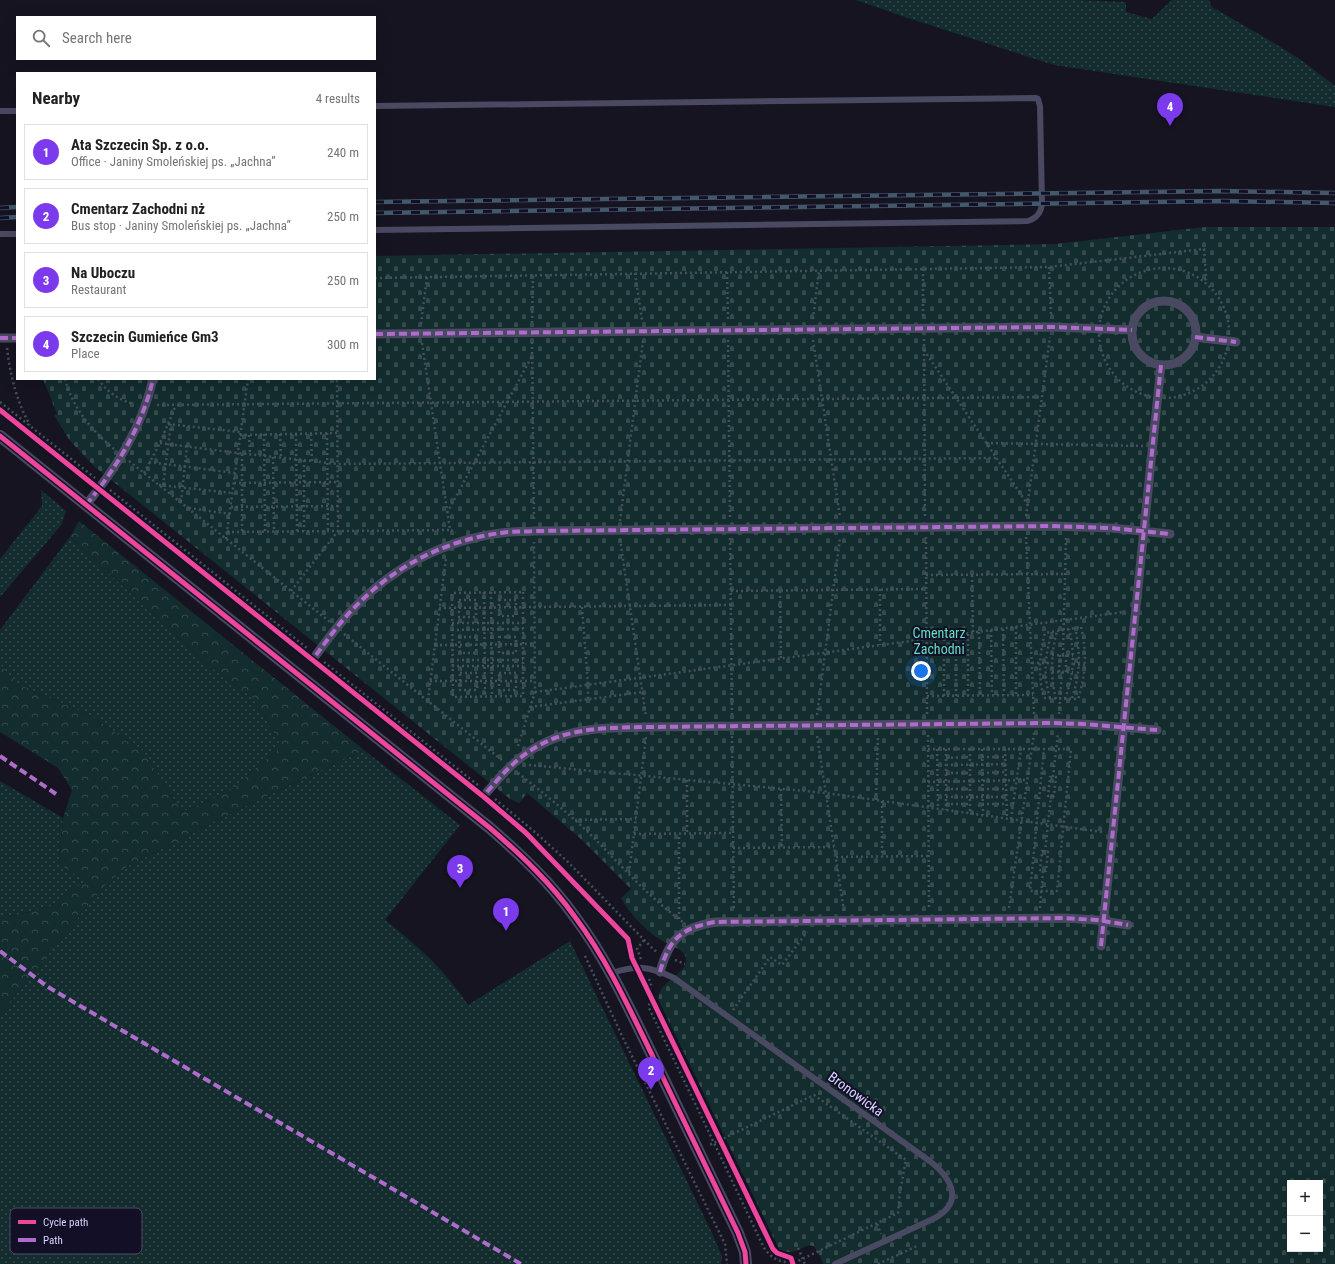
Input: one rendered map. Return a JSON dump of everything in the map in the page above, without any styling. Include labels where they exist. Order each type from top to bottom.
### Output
[{"type":"street","points":[[1156,302],[1170,302],[1179,305],[1190,315],[1195,328],[1195,338],[1191,350],[1185,357],[1174,363],[1160,365],[1148,360],[1138,351],[1134,343],[1132,330],[1135,321],[1143,309],[1156,302]]},
{"type":"street","points":[[376,334],[1052,327],[1132,330]]},
{"type":"street","points":[[3,338],[16,338]]},
{"type":"street","points":[[1195,338],[1232,342]]},
{"type":"street","points":[[1101,946],[1160,365]]},
{"type":"street","points":[[86,505],[122,456],[146,405],[153,380]]},
{"type":"street","points":[[0,436],[509,844],[540,875],[565,903],[592,941],[612,973],[741,1240],[745,1252],[746,1264]]},
{"type":"street","points":[[317,659],[337,628],[364,597],[382,583],[410,564],[447,546],[490,535],[512,532],[619,530],[1025,526],[1066,526],[1170,534]]},
{"type":"street","points":[[482,792],[531,750],[569,733],[589,729],[816,725],[1083,724],[1157,730]]},
{"type":"street","points":[[660,972],[665,955],[672,942],[681,934],[708,923],[734,921],[1076,918],[1128,925]]},
{"type":"lane","points":[[376,106],[1036,98],[1038,99],[1040,106],[1042,204],[1040,213],[1028,221],[376,230]]},
{"type":"lane","points":[[0,111],[16,111]]},
{"type":"lane","points":[[0,234],[16,234]]},
{"type":"lane","name":"Bronowicka","points":[[612,973],[637,967],[645,967],[674,978],[931,1162],[944,1175],[951,1185],[951,1201],[945,1211],[938,1217],[835,1264]]},
{"type":"path","points":[[376,278],[1049,267],[1204,249],[1206,279],[1203,281]]},
{"type":"path","points":[[1007,919],[1035,724],[1025,526],[1052,327],[1049,267]]},
{"type":"path","points":[[1156,268],[1172,268],[1189,273],[1203,281],[1214,292],[1225,310],[1232,342],[1219,367],[1204,384],[1195,390],[1168,398],[1156,398],[1135,392],[1126,386],[1114,374],[1102,355],[1099,339],[1099,328],[1102,312],[1109,297],[1125,280],[1139,272],[1156,268]]},
{"type":"path","points":[[922,269],[924,328],[929,919]]},
{"type":"path","points":[[820,270],[812,330],[842,528],[816,725],[846,920]]},
{"type":"path","points":[[728,272],[734,921]]},
{"type":"path","points":[[629,874],[648,727],[619,530],[644,331],[635,273]]},
{"type":"path","points":[[427,277],[420,334],[450,530]]},
{"type":"path","points":[[3,338],[15,389],[32,427]]},
{"type":"path","points":[[924,350],[1028,506]]},
{"type":"path","points":[[447,513],[532,355]]},
{"type":"path","points":[[65,380],[74,401],[90,427],[98,436],[337,628],[512,765],[575,820],[657,902],[692,929]]},
{"type":"path","points":[[99,380],[113,395],[131,403],[146,405],[1042,397]]},
{"type":"path","points":[[226,539],[248,380]]},
{"type":"path","points":[[291,591],[338,531],[337,380]]},
{"type":"path","points":[[0,402],[482,792],[536,833],[568,862],[653,950],[685,964]]},
{"type":"path","points":[[144,473],[169,424],[176,405]]},
{"type":"path","points":[[169,424],[249,435],[337,433]]},
{"type":"path","points":[[163,486],[169,424]]},
{"type":"path","points":[[264,434],[266,532]]},
{"type":"path","points":[[280,434],[281,458]]},
{"type":"path","points":[[296,434],[297,531]]},
{"type":"path","points":[[311,434],[312,461]]},
{"type":"path","points":[[327,434],[328,531]]},
{"type":"path","points":[[249,435],[250,454]]},
{"type":"path","points":[[160,442],[242,454],[338,464],[996,458]]},
{"type":"path","points":[[986,442],[1152,446]]},
{"type":"path","points":[[181,502],[187,446]]},
{"type":"path","points":[[242,454],[242,532]]},
{"type":"path","points":[[273,457],[274,531]]},
{"type":"path","points":[[304,460],[304,531]]},
{"type":"path","points":[[149,462],[235,473]]},
{"type":"path","points":[[234,483],[338,482]]},
{"type":"path","points":[[159,485],[232,493]]},
{"type":"path","points":[[230,507],[338,506]]},
{"type":"path","points":[[187,508],[230,514]]},
{"type":"path","points":[[1059,672],[1063,655],[1066,526]]},
{"type":"path","points":[[227,532],[450,530],[461,534],[466,540]]},
{"type":"path","points":[[155,534],[305,654]]},
{"type":"path","points":[[428,700],[447,546]]},
{"type":"path","points":[[926,575],[1065,574]]},
{"type":"path","points":[[972,575],[973,633]]},
{"type":"path","points":[[880,589],[880,645]]},
{"type":"path","points":[[730,591],[926,589]]},
{"type":"path","points":[[780,591],[780,659]]},
{"type":"path","points":[[452,592],[491,592],[523,592],[523,696],[453,697],[452,592]]},
{"type":"path","points":[[484,592],[485,697]]},
{"type":"path","points":[[491,592],[492,697]]},
{"type":"path","points":[[459,600],[476,600],[476,617],[459,616],[459,608],[459,600]]},
{"type":"path","points":[[499,600],[516,600],[516,616],[499,616],[499,608],[499,600]]},
{"type":"path","points":[[439,608],[731,605]]},
{"type":"path","points":[[582,607],[588,700]]},
{"type":"path","points":[[535,692],[1135,611]]},
{"type":"path","points":[[452,623],[523,623]]},
{"type":"path","points":[[1016,627],[1016,695]]},
{"type":"path","points":[[1081,627],[1084,641],[1085,665],[1078,699],[1044,698],[1039,663],[1045,633],[1064,630],[1081,627]]},
{"type":"path","points":[[1072,699],[1078,678],[1079,664],[1079,647],[1075,628]]},
{"type":"path","points":[[452,630],[523,629]]},
{"type":"path","points":[[1003,629],[1004,695]]},
{"type":"path","points":[[1065,699],[1073,664],[1072,640],[1068,629]]},
{"type":"path","points":[[991,630],[992,695]]},
{"type":"path","points":[[1056,699],[1051,663],[1057,631]]},
{"type":"path","points":[[979,632],[980,696]]},
{"type":"path","points":[[1050,698],[1046,680],[1046,663],[1048,645],[1052,632]]},
{"type":"path","points":[[968,634],[968,696]]},
{"type":"path","points":[[956,635],[956,696]]},
{"type":"path","points":[[459,637],[476,637],[476,653],[460,654],[460,644],[459,637]]},
{"type":"path","points":[[499,637],[516,637],[516,654],[499,653],[499,644],[499,637]]},
{"type":"path","points":[[944,637],[944,696]]},
{"type":"path","points":[[435,645],[535,644]]},
{"type":"path","points":[[1052,654],[1073,656]]},
{"type":"path","points":[[1063,655],[1066,672]]},
{"type":"path","points":[[317,659],[482,792]]},
{"type":"path","points":[[452,660],[523,660]]},
{"type":"path","points":[[1032,663],[1051,663]]},
{"type":"path","points":[[1073,664],[1085,665]]},
{"type":"path","points":[[452,666],[523,666]]},
{"type":"path","points":[[1052,672],[1072,672]]},
{"type":"path","points":[[460,673],[477,673],[477,690],[460,690],[460,681],[460,673]]},
{"type":"path","points":[[499,673],[516,673],[516,690],[499,690],[499,681],[499,673]]},
{"type":"path","points":[[430,681],[535,681]]},
{"type":"path","points":[[530,708],[643,692]]},
{"type":"path","points":[[927,696],[1033,695]]},
{"type":"path","points":[[876,800],[878,725]]},
{"type":"path","points":[[928,749],[937,749],[946,749],[970,749],[982,749],[1005,749],[1021,749],[1031,749],[1044,749],[1071,749],[1057,891],[1030,891],[1044,749]]},
{"type":"path","points":[[937,749],[938,809]]},
{"type":"path","points":[[946,749],[946,810]]},
{"type":"path","points":[[970,749],[970,814]]},
{"type":"path","points":[[982,749],[983,815]]},
{"type":"path","points":[[1005,749],[1007,819]]},
{"type":"path","points":[[1011,819],[1021,749]]},
{"type":"path","points":[[982,757],[1006,757]]},
{"type":"path","points":[[946,758],[970,758]]},
{"type":"path","points":[[946,765],[1006,764]]},
{"type":"path","points":[[512,765],[826,793],[1112,834]]},
{"type":"path","points":[[982,773],[1006,772]]},
{"type":"path","points":[[946,773],[970,773]]},
{"type":"path","points":[[1043,871],[1046,871],[1048,852],[1045,852],[1051,796],[1054,796],[1056,777],[1050,777],[1048,796],[1051,796]]},
{"type":"path","points":[[687,780],[688,834]]},
{"type":"path","points":[[928,782],[1027,780]]},
{"type":"path","points":[[781,789],[782,848]]},
{"type":"path","points":[[946,790],[970,789]]},
{"type":"path","points":[[982,789],[1006,789]]},
{"type":"path","points":[[946,797],[1006,797]]},
{"type":"path","points":[[882,801],[882,857]]},
{"type":"path","points":[[490,802],[508,818]]},
{"type":"path","points":[[946,804],[970,804]]},
{"type":"path","points":[[982,804],[1006,804]]},
{"type":"path","points":[[575,820],[636,819]]},
{"type":"path","points":[[634,834],[733,833]]},
{"type":"path","points":[[679,834],[679,919]]},
{"type":"path","points":[[733,848],[834,847]]},
{"type":"path","points":[[1039,918],[1043,871],[1040,870],[1042,851],[1045,852]]},
{"type":"path","points":[[836,857],[929,856]]},
{"type":"path","points":[[728,1017],[770,957],[782,966],[811,927],[810,920]]},
{"type":"path","points":[[644,940],[637,950],[651,983],[649,1008],[714,1143],[767,1252],[776,1259],[793,1263],[898,1213],[900,1191],[906,1160],[814,1095],[714,1143],[698,1150]]},
{"type":"path","points":[[584,954],[725,1244],[727,1264]]},
{"type":"path","points":[[637,967],[656,1008]]},
{"type":"path","points":[[717,1133],[723,1147]]},
{"type":"path","points":[[878,1264],[917,1246]]},
{"type":"path","points":[[798,1248],[805,1264]]},
{"type":"path","points":[[773,1249],[777,1254],[791,1258],[793,1263]]},
{"type":"green space","points":[[856,0],[1078,0],[1126,2],[1126,12],[1152,19],[1172,0],[1209,0],[1212,7],[1301,60],[1335,86],[1335,107],[1054,65]]},
{"type":"green space","name":"Cmentarz Zachodni","points":[[1205,227],[1335,227],[1335,1264],[823,1264],[817,1251],[812,1246],[806,1246],[791,1252],[779,1249],[659,1001],[659,994],[662,989],[685,965],[685,955],[678,949],[653,935],[630,911],[621,898],[631,889],[582,840],[527,793],[519,803],[510,799],[95,467],[70,441],[54,415],[57,414],[43,380],[376,380],[376,256],[1055,244]]},
{"type":"green space","points":[[41,490],[66,511],[62,524],[0,597],[0,559],[42,506]]},
{"type":"green space","points":[[79,521],[364,750],[244,807],[128,866],[104,886],[0,1014],[0,917],[5,918],[49,907],[85,881],[59,864],[63,818],[72,790],[58,768],[0,732],[0,664],[16,683],[91,716],[143,751],[182,812],[228,792],[282,746],[252,697],[208,665],[70,537]]},
{"type":"green space","points":[[70,537],[208,665],[252,697],[282,746],[228,792],[182,812],[143,751],[91,716],[16,683],[0,664],[0,630]]},
{"type":"green space","points":[[364,750],[460,825],[385,920],[440,969],[468,1005],[570,941],[712,1233],[722,1256],[721,1264],[0,1264],[0,1014],[104,885],[128,866],[244,807]]},
{"type":"green space","points":[[0,781],[63,818],[59,864],[86,881],[49,907],[5,918],[0,917]]},
{"type":"railway","points":[[376,202],[1222,191],[1335,193]]},
{"type":"railway","points":[[376,213],[1222,201],[1335,203]]},
{"type":"railway","points":[[0,208],[16,207]]},
{"type":"railway","points":[[0,218],[16,217]]},
{"type":"marked path","points":[[376,334],[1052,327],[1132,330]]},
{"type":"marked path","points":[[1195,337],[1236,342]]},
{"type":"marked path","points":[[0,338],[16,338]]},
{"type":"marked path","points":[[1101,946],[1161,365]]},
{"type":"marked path","points":[[86,505],[108,476],[127,446],[142,414],[153,380]]},
{"type":"marked path","points":[[316,655],[354,608],[369,593],[403,568],[440,549],[460,542],[505,532],[1051,526],[1111,528],[1170,534]]},
{"type":"marked path","points":[[487,792],[502,775],[527,752],[543,743],[559,737],[593,729],[648,727],[1050,723],[1157,730]]},
{"type":"marked path","points":[[0,756],[56,794]]},
{"type":"marked path","points":[[660,972],[672,943],[678,937],[693,928],[715,922],[1064,918],[1097,920],[1128,925]]},
{"type":"marked path","points":[[0,951],[48,987],[521,1264]]},
{"type":"cycle path","points":[[0,410],[484,797],[526,833],[628,939],[632,958],[773,1249],[777,1253],[791,1258],[793,1264]]},
{"type":"cycle path","points":[[0,436],[490,828],[546,881],[587,934],[618,986],[738,1233],[745,1252],[746,1264]]},
{"type":"place","name":"Szczecin Gumieńce Gm3","points":[[1170,126]]},
{"type":"place","name":"Na Uboczu","points":[[460,888]]},
{"type":"place","name":"Ata Szczecin Sp. z o.o.","points":[[506,931]]},
{"type":"place","name":"Cmentarz Zachodni nż","points":[[651,1090]]}]
